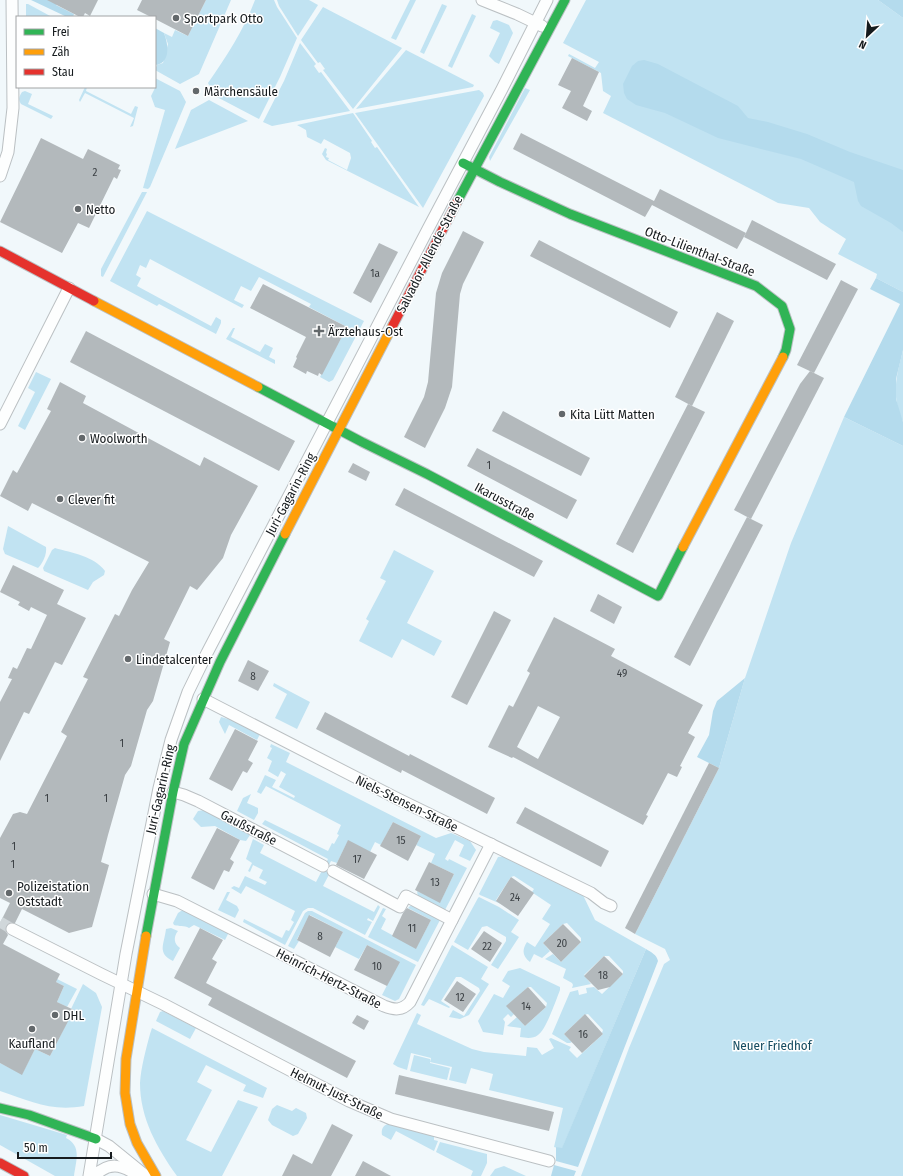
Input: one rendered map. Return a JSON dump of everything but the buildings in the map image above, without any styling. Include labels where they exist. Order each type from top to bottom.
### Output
[{"type":"street","points":[[0,176],[8,152],[13,108],[12,0]]},
{"type":"street","points":[[482,0],[517,14],[549,30]]},
{"type":"street","name":"Salvador-Allende-Straße","points":[[326,423],[502,89],[547,0]]},
{"type":"street","name":"Salvador-Allende-Straße","points":[[339,430],[474,169],[565,0]]},
{"type":"street","name":"Otto-Lilienthal-Straße","points":[[463,163],[500,182],[570,214],[756,286],[782,306],[790,329],[786,350],[658,596]]},
{"type":"street","points":[[0,251],[339,430]]},
{"type":"street","points":[[0,424],[69,288]]},
{"type":"street","name":"Juri-Gagarin-Ring","points":[[89,1176],[121,984],[159,788],[171,740],[204,658],[326,423]]},
{"type":"street","name":"Juri-Gagarin-Ring","points":[[156,1176],[138,1143],[130,1124],[125,1093],[126,1058],[153,894],[184,744],[220,662],[339,430]]},
{"type":"street","name":"Ikarusstraße","points":[[339,430],[427,474],[658,596]]},
{"type":"street","name":"Niels-Stensen-Straße","points":[[203,699],[396,798],[591,893],[604,903],[611,906]]},
{"type":"street","name":"Gaußstraße","points":[[173,792],[198,801],[400,907],[406,896],[452,920]]},
{"type":"street","name":"Heinrich-Hertz-Straße","points":[[153,894],[177,901],[384,1006],[400,1009],[406,1007],[410,1002],[491,844]]},
{"type":"street","points":[[12,928],[136,991]]},
{"type":"street","name":"Helmut-Just-Straße","points":[[136,991],[349,1101],[380,1115],[549,1161]]},
{"type":"street","points":[[0,1108],[29,1115],[96,1139],[109,1146],[146,1176]]},
{"type":"street","points":[[0,1163],[24,1176]]},
{"type":"street","points":[[94,1176],[105,1168],[116,1166],[129,1170],[139,1176]]},
{"type":"green space","points":[[206,0],[231,0],[199,74],[180,84],[156,71],[156,68],[157,65],[163,63],[168,44],[164,33],[172,37],[175,30],[188,36]]},
{"type":"green space","points":[[255,0],[274,0],[297,38],[259,119],[215,96],[208,83],[240,33]]},
{"type":"green space","points":[[277,0],[309,0],[318,5],[298,36],[279,6]]},
{"type":"green space","points":[[410,0],[416,0],[396,40],[391,38]]},
{"type":"green space","points":[[586,0],[878,0],[903,18],[903,292],[876,278],[877,274],[838,254],[846,239],[820,222],[809,208],[778,203],[603,113],[611,96],[603,91],[601,73],[568,56],[569,54],[595,68],[599,62],[563,43]]},
{"type":"green space","points":[[26,4],[28,4],[50,16],[26,16]]},
{"type":"green space","points":[[442,4],[447,6],[424,54],[420,52]]},
{"type":"green space","points":[[323,7],[402,48],[353,109],[323,70],[325,69],[320,62],[318,63],[301,40]]},
{"type":"green space","points":[[472,14],[476,16],[452,68],[448,66]]},
{"type":"green space","points":[[497,20],[509,25],[513,33],[499,64],[489,56],[500,33],[490,28],[493,21]]},
{"type":"green space","points":[[300,43],[316,64],[314,66],[319,73],[321,72],[350,111],[272,126],[263,122],[284,81]]},
{"type":"green space","points":[[406,50],[474,85],[473,87],[356,109]]},
{"type":"green space","points":[[156,79],[180,91],[186,102],[148,189],[143,188],[165,110],[155,107],[151,96],[156,88]]},
{"type":"green space","points":[[85,88],[87,88],[86,91],[131,114],[135,106],[138,107],[133,126],[130,127],[134,118],[85,93],[80,102],[79,100]]},
{"type":"green space","points":[[525,88],[530,90],[490,161],[489,157]]},
{"type":"green space","points":[[479,90],[484,96],[423,208],[355,113]]},
{"type":"green space","points":[[25,91],[32,94],[28,104],[53,116],[51,119],[21,104],[19,101],[20,97],[22,92]]},
{"type":"green space","points":[[209,100],[248,121],[175,149],[191,110]]},
{"type":"green space","points":[[353,113],[375,148],[377,147],[419,207],[326,160],[322,154],[325,148],[327,149],[326,157],[329,158],[328,160],[347,170],[351,158],[350,153],[324,139],[321,144],[307,137],[306,130],[297,125]]},
{"type":"green space","points":[[142,192],[147,192],[103,277],[101,276],[101,269]]},
{"type":"green space","points":[[147,211],[364,321],[333,380],[329,382],[320,377],[347,327],[309,307],[311,304],[259,277],[251,291],[241,286],[234,300],[244,305],[242,308],[150,259],[146,268],[140,265],[136,275],[141,278],[137,286],[211,326],[216,317],[221,320],[216,334],[159,304],[157,306],[110,281]]},
{"type":"green space","points":[[233,328],[235,328],[231,337],[260,352],[265,344],[273,348],[269,357],[275,360],[275,364],[226,339]]},
{"type":"green space","points":[[903,350],[903,422],[897,403],[896,386],[898,369]]},
{"type":"green space","points":[[36,372],[51,379],[25,430],[18,426],[35,392],[28,388]]},
{"type":"green space","name":"Neuer Friedhof","points":[[844,417],[903,446],[903,1176],[581,1176],[629,1048],[664,964],[670,960],[665,949],[635,934],[719,768],[745,678],[791,543]]},
{"type":"green space","points":[[8,526],[46,547],[46,553],[42,564],[38,568],[5,554],[3,549]]},
{"type":"green space","points":[[55,548],[89,558],[105,571],[104,575],[93,582],[88,590],[44,571],[43,568],[52,550]]},
{"type":"green space","points":[[394,550],[434,571],[407,623],[442,641],[434,656],[402,639],[392,658],[359,641],[369,621],[366,619],[386,581],[380,578]]},
{"type":"green space","points":[[274,683],[310,702],[297,729],[275,718],[287,694],[273,686]]},
{"type":"green space","points":[[221,717],[232,720],[260,734],[257,740],[229,725],[225,734],[219,722]]},
{"type":"green space","points":[[271,744],[290,753],[286,762],[436,838],[451,833],[470,841],[476,850],[470,861],[459,856],[464,845],[455,840],[445,859],[448,861],[449,859],[467,868],[445,910],[418,897],[417,891],[440,902],[454,874],[431,863],[435,854],[416,845],[421,836],[393,822],[381,845],[375,842],[370,852],[348,841],[337,863],[331,861],[328,867],[332,869],[323,886],[374,912],[378,905],[380,907],[373,921],[368,918],[367,920],[372,922],[365,935],[313,908],[308,908],[303,911],[285,945],[243,922],[244,919],[282,938],[286,930],[289,931],[294,922],[291,920],[295,911],[246,886],[241,894],[231,888],[234,886],[239,888],[245,876],[265,885],[267,882],[259,878],[263,870],[253,865],[250,872],[248,871],[252,863],[246,859],[253,839],[264,845],[260,853],[316,882],[328,859],[262,824],[265,820],[328,851],[332,843],[334,844],[339,835],[337,834],[341,825],[266,786],[261,794],[257,792],[265,775],[276,780],[272,787],[294,798],[295,796],[279,787],[286,774],[281,771],[278,777],[268,771],[272,761],[267,758],[272,748],[270,747]]},
{"type":"green space","points":[[251,794],[247,803],[258,808],[258,813],[254,820],[237,811],[243,798]]},
{"type":"green space","points":[[204,810],[250,835],[246,841],[240,840],[215,826],[201,827],[193,819],[198,811]]},
{"type":"green space","points":[[506,856],[582,893],[595,920],[646,949],[562,1149],[554,1147],[563,1108],[489,1090],[493,1074],[471,1068],[466,1084],[449,1080],[452,1067],[430,1062],[431,1058],[411,1053],[407,1070],[393,1064],[417,1013],[421,1015],[417,1024],[472,1049],[484,1052],[526,1056],[527,1047],[537,1048],[542,1055],[554,1048],[549,1039],[551,1038],[571,1047],[569,1050],[577,1058],[603,1034],[603,1030],[588,1014],[584,1015],[564,1034],[572,1042],[567,1043],[552,1034],[570,992],[578,990],[579,995],[587,993],[586,988],[594,987],[602,994],[623,974],[623,971],[609,956],[604,956],[584,975],[591,984],[572,988],[572,983],[563,978],[566,969],[545,959],[553,954],[561,962],[581,942],[581,938],[567,923],[563,924],[543,943],[550,951],[542,958],[534,954],[530,962],[527,960],[524,955],[525,945],[527,942],[535,947],[550,924],[542,919],[551,905],[533,893],[532,892],[534,889],[514,876],[511,877],[496,900],[501,904],[479,894],[498,857]]},
{"type":"green space","points":[[227,892],[230,892],[226,900],[237,906],[239,910],[235,918],[218,910]]},
{"type":"green space","points":[[479,897],[499,907],[519,920],[511,932],[519,937],[498,969],[491,965],[506,941],[506,937],[487,926],[482,927],[468,950],[454,942]]},
{"type":"green space","points":[[413,906],[440,920],[418,962],[368,937],[383,908],[386,909],[382,916],[386,919],[381,929],[416,948],[431,920],[408,908]]},
{"type":"green space","points":[[184,909],[229,932],[225,940],[194,925],[189,928],[174,925],[173,923],[178,913]]},
{"type":"green space","points":[[312,911],[416,965],[399,999],[395,1001],[382,995],[399,962],[367,945],[359,959],[335,947],[343,932],[310,915],[297,939],[299,941],[294,949],[288,946],[305,913]]},
{"type":"green space","points":[[171,928],[178,931],[175,936],[175,940],[176,944],[180,948],[173,961],[163,952],[166,929]]},
{"type":"green space","points":[[452,945],[488,967],[481,979],[489,984],[469,1015],[460,1019],[449,1017],[453,1010],[464,1016],[480,991],[479,988],[461,977],[456,977],[441,1001],[450,1007],[449,1008],[429,999],[424,1006],[421,1005]]},
{"type":"green space","points":[[520,968],[560,987],[544,1027],[536,1036],[527,1038],[520,1037],[521,1028],[507,1026],[517,1017],[525,1026],[546,1007],[547,1003],[531,987],[528,987],[507,1006],[514,1014],[511,1017],[508,1014],[503,1019],[505,1022],[503,1035],[483,1032],[478,1021],[494,994],[503,998],[510,986],[502,981],[508,971]]},
{"type":"green space","points":[[57,979],[77,989],[67,1007],[57,1002],[64,986],[56,982]]},
{"type":"green space","points":[[83,984],[96,993],[102,1007],[84,1106],[61,1108],[51,1107],[31,1102],[0,1091],[0,1063],[22,1074],[35,1049],[50,1056],[73,1011],[71,1009]]},
{"type":"green space","points":[[163,1011],[196,1028],[190,1039],[156,1021],[160,1012]]},
{"type":"green space","points":[[152,1028],[267,1088],[263,1098],[243,1091],[246,1085],[206,1065],[197,1082],[212,1090],[186,1140],[211,1152],[238,1100],[258,1107],[222,1176],[177,1176],[163,1155],[151,1132],[143,1108],[140,1083],[141,1071]]},
{"type":"green space","points":[[414,1055],[430,1059],[430,1063],[450,1068],[447,1080],[410,1071]]},
{"type":"green space","points":[[277,1105],[292,1111],[296,1108],[306,1113],[307,1118],[298,1134],[293,1136],[272,1125],[268,1120],[272,1109]]},
{"type":"green space","points":[[0,1115],[67,1135],[66,1138],[74,1145],[77,1154],[74,1176],[55,1176],[0,1145]]},
{"type":"green space","points":[[390,1123],[434,1136],[434,1140],[438,1141],[434,1151],[396,1131],[391,1140],[382,1135],[383,1128]]},
{"type":"green space","points":[[440,1142],[487,1154],[487,1163],[481,1176],[471,1176],[473,1171],[436,1152]]},
{"type":"green space","points":[[504,1166],[526,1176],[490,1176],[495,1169]]},
{"type":"shaded area","points":[[31,0],[59,0],[56,5],[74,14],[73,16],[65,16]]},
{"type":"shaded area","points":[[878,0],[903,0],[903,18]]},
{"type":"shaded area","points":[[156,29],[164,33],[167,42],[165,60],[157,65]]},
{"type":"shaded area","points":[[644,60],[658,64],[738,106],[748,118],[768,122],[807,134],[850,152],[903,170],[903,232],[891,223],[861,206],[858,201],[854,182],[801,159],[718,138],[665,113],[636,105],[627,99],[624,93],[623,84],[632,66],[638,61]]},
{"type":"shaded area","points":[[876,278],[903,292],[903,350],[896,379],[896,399],[903,422],[903,446],[844,417],[900,304],[870,289]]},
{"type":"shaded area","points":[[745,678],[719,768],[697,757],[709,735],[713,711],[717,701]]},
{"type":"shaded area","points":[[646,949],[655,955],[658,961],[578,1167],[556,1161],[556,1147],[562,1148]]},
{"type":"shaded area","points":[[554,1165],[576,1171],[574,1176],[551,1176]]},
{"type":"tunnel","points":[[0,922],[12,929]]},
{"type":"traffic: fast","points":[[457,202],[565,0]]},
{"type":"traffic: fast","points":[[463,163],[500,182],[570,214],[756,286],[782,306],[790,329],[786,350],[783,357]]},
{"type":"traffic: fast","points":[[258,387],[658,596],[683,547]]},
{"type":"traffic: fast","points":[[146,936],[173,792],[184,744],[220,662],[285,534]]},
{"type":"traffic: fast","points":[[0,1108],[29,1115],[96,1139]]},
{"type":"traffic: slow","points":[[94,301],[258,387]]},
{"type":"traffic: slow","points":[[285,534],[393,325]]},
{"type":"traffic: slow","points":[[683,547],[783,357]]},
{"type":"traffic: slow","points":[[146,936],[126,1059],[125,1093],[130,1124],[137,1143],[156,1176]]},
{"type":"traffic: jam","points":[[393,325],[457,202]]},
{"type":"traffic: jam","points":[[0,251],[94,301]]},
{"type":"traffic: jam","points":[[0,1163],[24,1176]]},
{"type":"place","name":"Sportpark Otto","points":[[176,18]]},
{"type":"place","name":"Märchensäule","points":[[196,91]]},
{"type":"place","name":"Netto","points":[[78,209]]},
{"type":"place","name":"Ärztehaus-Ost","points":[[319,331]]},
{"type":"place","name":"Kita Lütt Matten","points":[[562,414]]},
{"type":"place","name":"Woolworth","points":[[82,438]]},
{"type":"place","name":"Clever fit","points":[[60,499]]},
{"type":"place","name":"Lindetalcenter","points":[[128,659]]},
{"type":"place","name":"Polizeistation Oststadt","points":[[9,893]]},
{"type":"place","name":"DHL","points":[[55,1015]]},
{"type":"place","name":"Kaufland","points":[[32,1029]]}]
